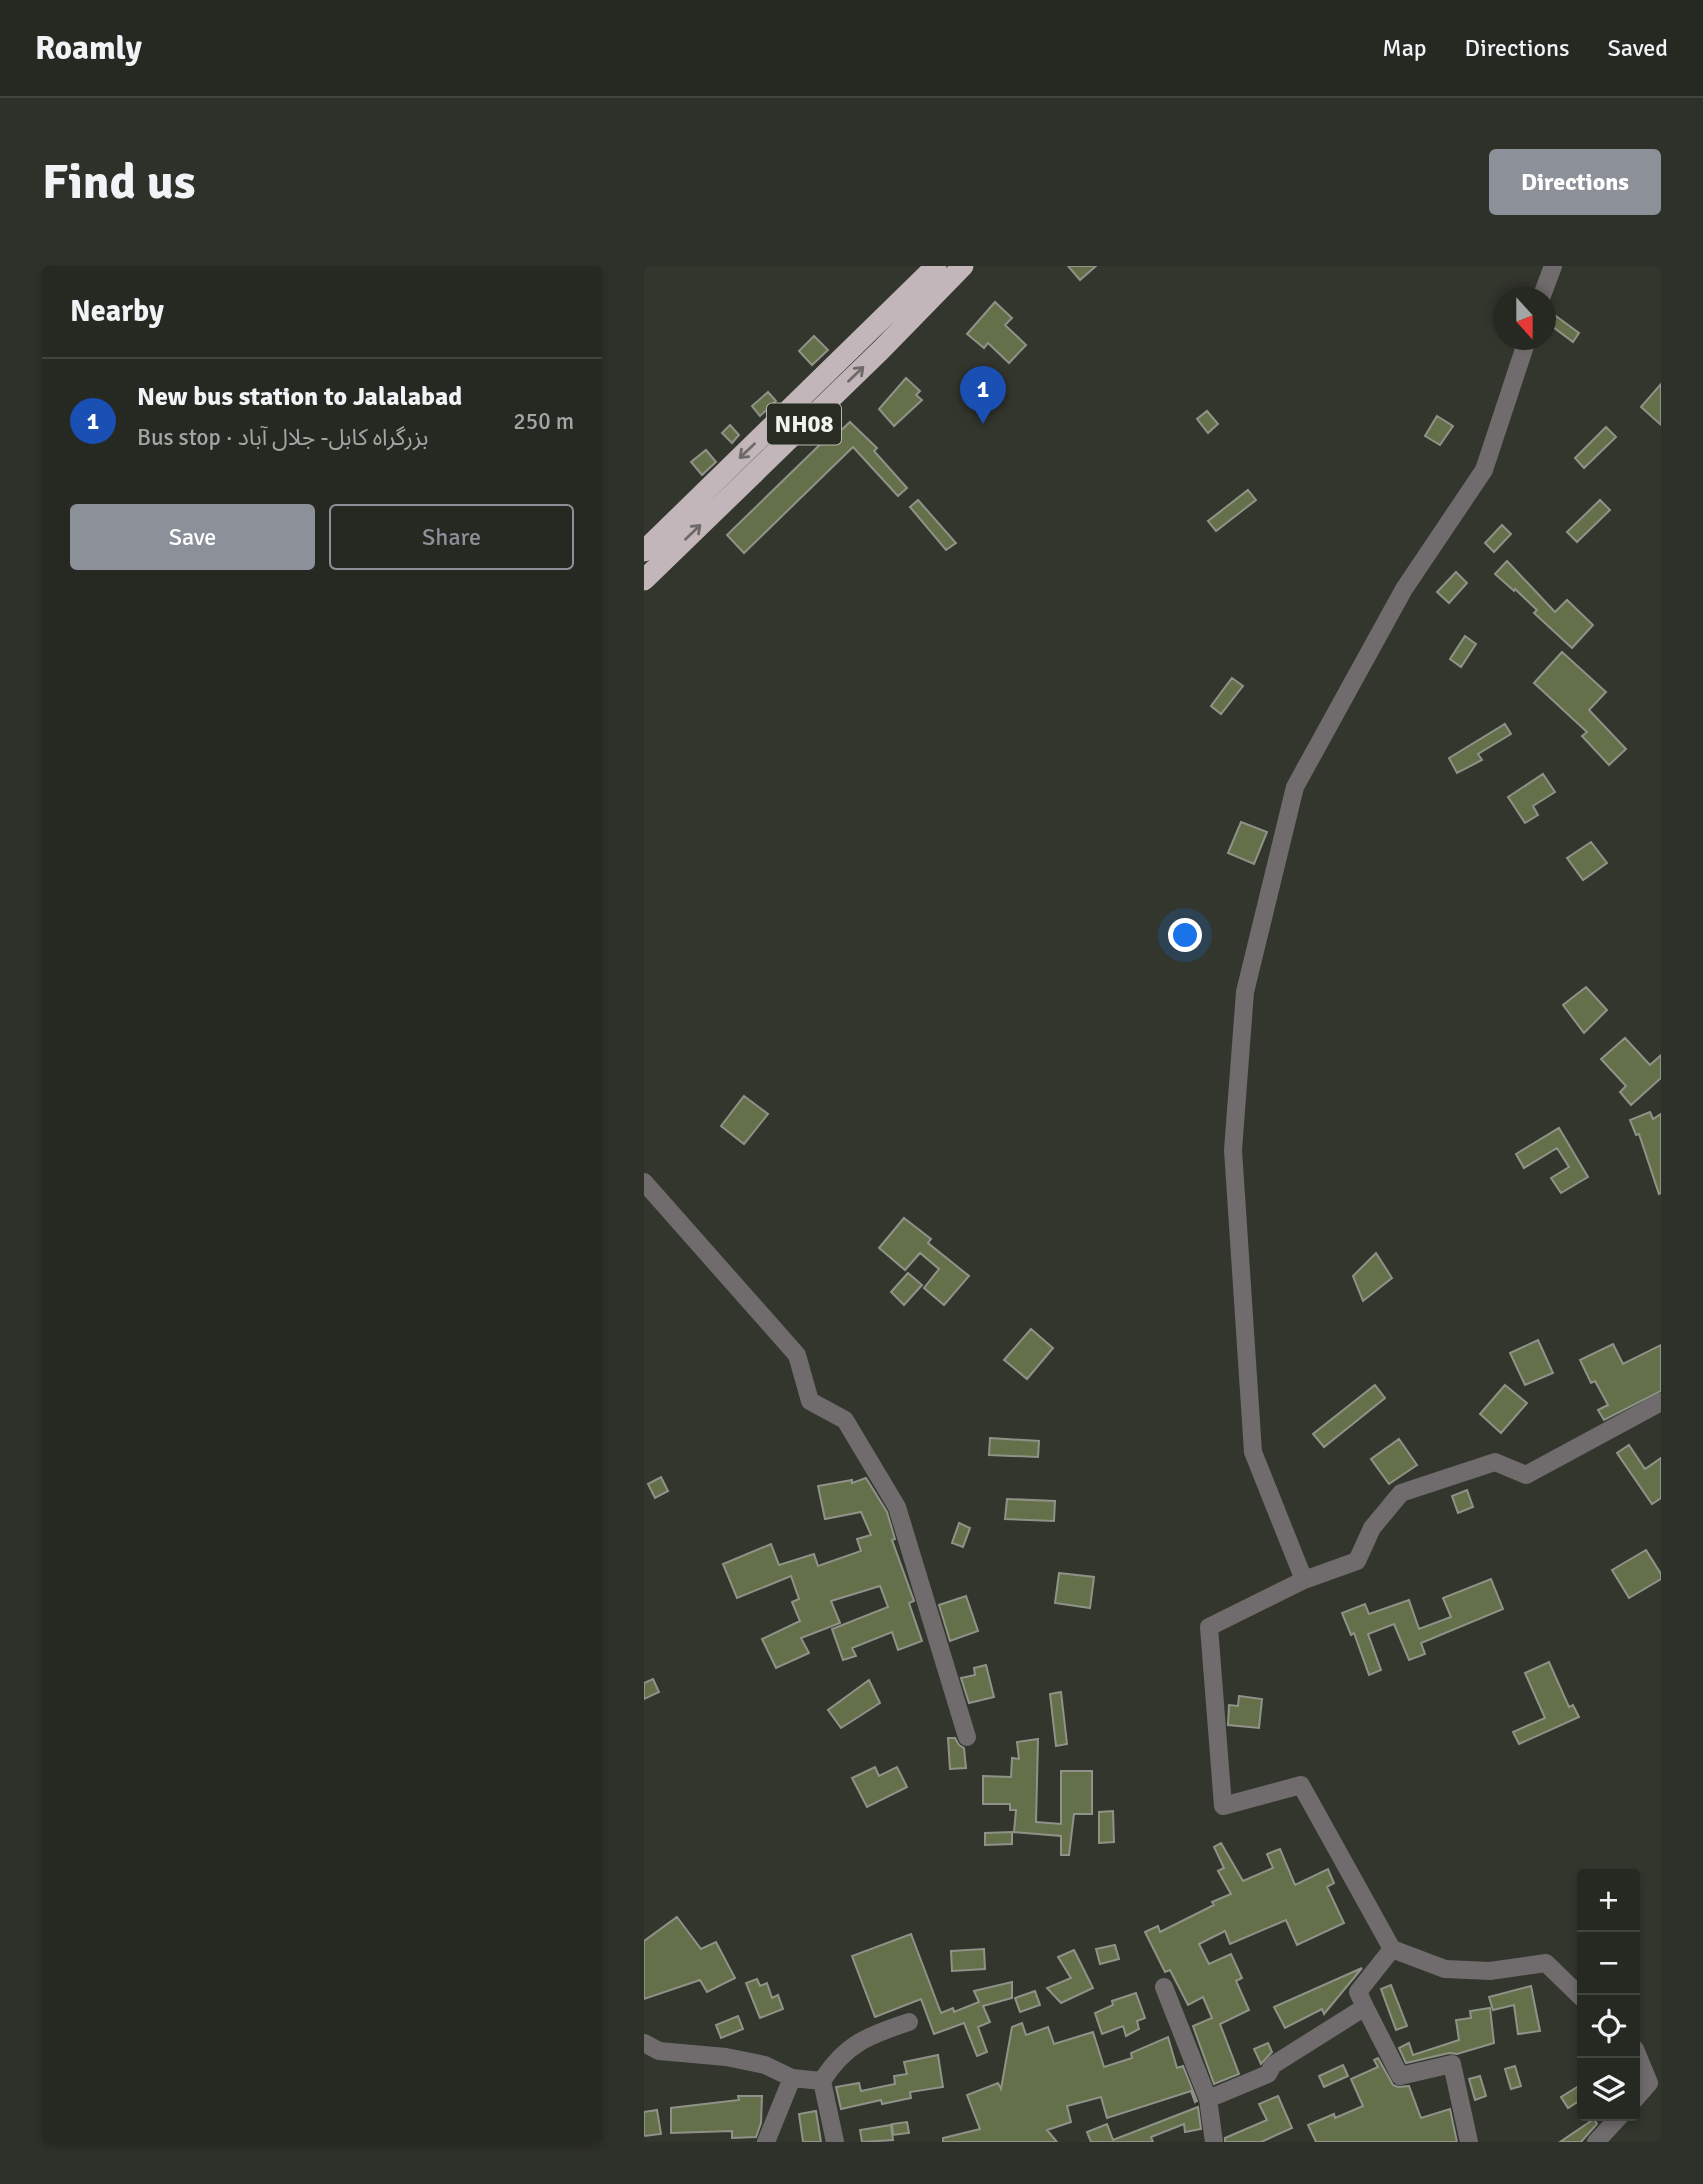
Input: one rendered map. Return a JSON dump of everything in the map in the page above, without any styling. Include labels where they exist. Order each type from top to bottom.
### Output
[{"type":"highway","name":"NH08","points":[[644,580],[873,344],[936,266]]},
{"type":"highway","name":"NH08","points":[[644,551],[963,266]]},
{"type":"street","points":[[1545,287],[1553,266]]},
{"type":"street","points":[[1304,1580],[1253,1452],[1233,1150],[1245,992],[1295,787],[1404,589],[1484,470],[1524,350]]},
{"type":"street","points":[[644,1182],[797,1355],[810,1401],[845,1420],[897,1507],[967,1737]]},
{"type":"street","points":[[1579,1995],[1546,1963],[1490,1971],[1446,1969],[1392,1949],[1301,1784],[1223,1806],[1209,1627],[1304,1580],[1357,1561],[1372,1528],[1401,1493],[1495,1462],[1526,1475],[1661,1402]]},
{"type":"street","points":[[1392,1949],[1358,1992],[1400,2076],[1452,2064],[1469,2142]]},
{"type":"street","points":[[1164,1987],[1208,2099],[1214,2142]]},
{"type":"street","points":[[1208,2099],[1268,2074],[1273,2065],[1365,2007]]},
{"type":"street","points":[[835,2142],[822,2081],[834,2062],[869,2035],[909,2022]]},
{"type":"street","points":[[644,2043],[659,2051],[726,2057],[765,2064],[792,2078],[822,2081]]},
{"type":"street","points":[[1640,2061],[1649,2083],[1640,2093]]},
{"type":"street","points":[[766,2142],[792,2078]]},
{"type":"street","points":[[1596,2142],[1615,2121]]},
{"type":"building","points":[[1068,266],[1096,266],[1080,280]]},
{"type":"building","points":[[995,302],[1012,318],[1005,325],[1026,345],[1009,363],[988,343],[984,348],[967,334]]},
{"type":"building","points":[[1556,316],[1579,333],[1573,342],[1556,329]]},
{"type":"building","points":[[814,336],[828,350],[812,365],[799,351]]},
{"type":"building","points":[[906,378],[920,391],[916,395],[922,400],[894,426],[879,409]]},
{"type":"building","points":[[1661,384],[1661,425],[1641,407]]},
{"type":"building","points":[[768,392],[776,401],[760,416],[752,406]]},
{"type":"building","points":[[1207,411],[1218,424],[1208,433],[1197,419]]},
{"type":"building","points":[[1437,416],[1453,426],[1440,445],[1425,436]]},
{"type":"building","points":[[850,422],[877,448],[874,451],[907,488],[898,496],[853,447],[744,553],[727,535],[833,432],[836,435]]},
{"type":"building","points":[[730,425],[739,435],[732,443],[722,433]]},
{"type":"building","points":[[1606,427],[1616,437],[1584,468],[1575,458]]},
{"type":"building","points":[[706,450],[716,462],[702,475],[691,462]]},
{"type":"building","points":[[1248,490],[1256,500],[1216,531],[1208,521]]},
{"type":"building","points":[[918,500],[956,543],[946,550],[910,507]]},
{"type":"building","points":[[1600,500],[1610,510],[1577,542],[1567,532]]},
{"type":"building","points":[[1502,525],[1511,534],[1494,552],[1485,543]]},
{"type":"building","points":[[1507,561],[1555,612],[1567,600],[1593,625],[1572,648],[1534,613],[1537,610],[1495,574]]},
{"type":"building","points":[[1456,572],[1467,583],[1449,603],[1437,592]]},
{"type":"building","points":[[1465,636],[1476,644],[1461,667],[1450,659]]},
{"type":"building","points":[[1562,652],[1606,692],[1589,710],[1626,749],[1609,765],[1582,736],[1587,732],[1534,683]]},
{"type":"building","points":[[1232,678],[1243,686],[1221,714],[1211,706]]},
{"type":"building","points":[[1505,724],[1511,734],[1478,754],[1482,760],[1457,773],[1449,758]]},
{"type":"building","points":[[1543,774],[1555,792],[1533,806],[1538,815],[1525,823],[1508,797]]},
{"type":"building","points":[[1241,822],[1267,832],[1254,864],[1228,853]]},
{"type":"building","points":[[1591,842],[1607,863],[1583,880],[1567,858]]},
{"type":"building","points":[[1586,987],[1607,1010],[1584,1033],[1563,1005]]},
{"type":"building","points":[[1625,1038],[1650,1065],[1661,1055],[1661,1078],[1631,1105],[1620,1092],[1626,1086],[1601,1059]]},
{"type":"building","points":[[744,1096],[768,1114],[744,1144],[721,1126]]},
{"type":"building","points":[[1650,1112],[1653,1119],[1661,1114],[1659,1194],[1639,1134],[1636,1135],[1630,1120]]},
{"type":"building","points":[[1559,1128],[1588,1177],[1561,1193],[1551,1178],[1569,1167],[1557,1148],[1524,1168],[1516,1154]]},
{"type":"building","points":[[904,1218],[931,1239],[928,1243],[969,1276],[944,1305],[924,1288],[939,1269],[920,1253],[905,1270],[879,1248]]},
{"type":"building","points":[[1376,1253],[1392,1278],[1363,1301],[1353,1276]]},
{"type":"building","points":[[908,1273],[922,1285],[904,1305],[891,1292]]},
{"type":"building","points":[[1031,1329],[1053,1348],[1027,1379],[1004,1360]]},
{"type":"building","points":[[1538,1340],[1553,1373],[1525,1385],[1510,1353]]},
{"type":"building","points":[[1613,1344],[1623,1364],[1661,1345],[1661,1391],[1604,1420],[1598,1410],[1608,1405],[1595,1381],[1591,1383],[1580,1360]]},
{"type":"building","points":[[1375,1385],[1385,1398],[1324,1447],[1313,1434]]},
{"type":"building","points":[[1505,1385],[1527,1403],[1501,1433],[1480,1414]]},
{"type":"building","points":[[990,1438],[1039,1441],[1038,1457],[989,1455]]},
{"type":"building","points":[[1399,1439],[1417,1465],[1389,1484],[1371,1459]]},
{"type":"building","points":[[1629,1445],[1645,1469],[1661,1458],[1661,1498],[1652,1504],[1617,1453]]},
{"type":"building","points":[[661,1477],[668,1491],[655,1498],[648,1484]]},
{"type":"building","points":[[866,1478],[887,1512],[895,1539],[892,1540],[914,1601],[909,1603],[922,1641],[898,1650],[892,1632],[852,1648],[856,1656],[843,1660],[832,1629],[888,1607],[880,1586],[831,1601],[840,1623],[801,1638],[809,1653],[776,1668],[762,1639],[800,1621],[792,1602],[799,1599],[791,1576],[737,1598],[723,1564],[771,1544],[779,1565],[814,1554],[818,1566],[861,1551],[857,1539],[871,1535],[861,1512],[825,1519],[818,1486],[852,1480],[852,1483]]},
{"type":"building","points":[[1467,1490],[1473,1507],[1458,1513],[1452,1496]]},
{"type":"building","points":[[1007,1499],[1055,1501],[1054,1521],[1005,1519]]},
{"type":"building","points":[[959,1523],[970,1528],[963,1547],[952,1543]]},
{"type":"building","points":[[1646,1550],[1661,1574],[1661,1579],[1629,1598],[1612,1570]]},
{"type":"building","points":[[1059,1573],[1094,1577],[1090,1608],[1055,1603]]},
{"type":"building","points":[[1491,1579],[1503,1609],[1421,1643],[1425,1654],[1409,1660],[1394,1624],[1368,1634],[1381,1670],[1369,1675],[1354,1633],[1351,1635],[1342,1613],[1365,1604],[1369,1614],[1409,1600],[1419,1629],[1451,1617],[1443,1598]]},
{"type":"building","points":[[966,1596],[978,1631],[950,1641],[939,1605]]},
{"type":"building","points":[[1549,1662],[1569,1707],[1573,1705],[1579,1717],[1519,1744],[1513,1732],[1545,1718],[1525,1673]]},
{"type":"building","points":[[986,1665],[994,1697],[969,1703],[961,1678],[975,1675],[974,1668]]},
{"type":"building","points":[[653,1679],[659,1692],[644,1699],[644,1683]]},
{"type":"building","points":[[869,1680],[880,1703],[841,1728],[828,1710]]},
{"type":"building","points":[[1061,1692],[1067,1744],[1056,1746],[1050,1694]]},
{"type":"building","points":[[1239,1696],[1262,1699],[1259,1728],[1228,1725],[1229,1705],[1238,1706]]},
{"type":"building","points":[[948,1738],[955,1738],[964,1748],[966,1768],[950,1769]]},
{"type":"building","points":[[1038,1739],[1036,1822],[1061,1824],[1061,1771],[1092,1771],[1092,1814],[1074,1814],[1069,1855],[1061,1855],[1061,1836],[1014,1832],[1016,1810],[1010,1810],[1010,1804],[983,1804],[983,1776],[1011,1777],[1012,1758],[1019,1759],[1017,1742]]},
{"type":"building","points":[[875,1767],[879,1776],[897,1767],[907,1787],[867,1807],[852,1778]]},
{"type":"building","points":[[1113,1811],[1114,1842],[1099,1843],[1099,1812]]},
{"type":"building","points":[[1012,1832],[1012,1844],[985,1845],[985,1833]]},
{"type":"building","points":[[1221,1843],[1243,1881],[1273,1868],[1267,1854],[1280,1849],[1295,1885],[1328,1869],[1334,1883],[1327,1887],[1344,1923],[1297,1945],[1286,1920],[1230,1944],[1225,1931],[1199,1944],[1209,1964],[1231,1954],[1242,1978],[1236,1981],[1249,2010],[1220,2024],[1239,2074],[1214,2084],[1193,2026],[1212,2018],[1203,1997],[1188,2005],[1170,1970],[1165,1972],[1145,1932],[1158,1926],[1160,1932],[1231,1894],[1218,1871],[1224,1868],[1214,1847]]},
{"type":"building","points":[[677,1917],[701,1949],[716,1942],[735,1978],[707,1992],[700,1980],[644,1999],[644,1941]]},
{"type":"building","points":[[911,1934],[941,2013],[953,2008],[954,2012],[979,2002],[974,1991],[1012,1982],[1012,1998],[983,2006],[990,2022],[978,2027],[987,2052],[977,2056],[964,2023],[934,2034],[921,1999],[875,2017],[852,1956]]},
{"type":"building","points":[[1115,1945],[1119,1959],[1100,1964],[1096,1949]]},
{"type":"building","points":[[984,1949],[985,1969],[952,1971],[951,1951]]},
{"type":"building","points":[[1074,1950],[1093,1988],[1061,2003],[1047,1988],[1071,1978],[1058,1957]]},
{"type":"building","points":[[1362,1968],[1324,2014],[1322,2009],[1285,2028],[1274,2007]]},
{"type":"building","points":[[757,1979],[760,1986],[767,1983],[772,1998],[778,1995],[783,2009],[760,2018],[746,1983]]},
{"type":"building","points":[[1391,1985],[1407,2026],[1396,2030],[1381,1989]]},
{"type":"building","points":[[1531,1986],[1540,2031],[1518,2034],[1514,2005],[1493,2010],[1489,1997]]},
{"type":"building","points":[[1035,1991],[1040,2005],[1020,2012],[1015,1998]]},
{"type":"building","points":[[1136,1993],[1145,2018],[1137,2021],[1139,2029],[1126,2036],[1123,2026],[1102,2034],[1095,2013],[1113,2005],[1112,2001]]},
{"type":"building","points":[[1490,2008],[1494,2043],[1457,2054],[1449,2053],[1406,2063],[1399,2048],[1409,2043],[1413,2055],[1459,2040],[1456,2020],[1471,2018],[1470,2011]]},
{"type":"building","points":[[738,2016],[743,2029],[721,2038],[716,2025]]},
{"type":"building","points":[[1022,2023],[1026,2035],[1048,2027],[1054,2044],[1093,2032],[1104,2067],[1132,2058],[1131,2053],[1168,2037],[1177,2068],[1183,2066],[1197,2101],[1195,2102],[1191,2091],[1107,2118],[1101,2097],[1067,2106],[1071,2122],[1047,2130],[1057,2142],[943,2142],[943,2138],[980,2129],[967,2095],[998,2083],[1001,2089],[1012,2027]]},
{"type":"building","points":[[1268,2043],[1272,2052],[1261,2064],[1254,2049]]},
{"type":"building","points":[[938,2055],[943,2087],[910,2092],[911,2098],[882,2104],[881,2100],[841,2109],[836,2087],[859,2083],[861,2091],[895,2084],[894,2076],[907,2074],[904,2062]]},
{"type":"building","points":[[1378,2058],[1393,2085],[1409,2086],[1421,2118],[1450,2109],[1457,2142],[1316,2142],[1308,2125],[1334,2114],[1335,2118],[1363,2106],[1351,2079],[1378,2067],[1374,2060]]},
{"type":"building","points":[[1343,2065],[1348,2076],[1324,2087],[1319,2076]]},
{"type":"building","points":[[1515,2066],[1521,2086],[1511,2089],[1505,2069]]},
{"type":"building","points":[[1480,2076],[1486,2096],[1475,2100],[1469,2079]]},
{"type":"building","points":[[1577,2087],[1577,2102],[1568,2108],[1561,2097]]},
{"type":"building","points":[[738,2096],[762,2096],[761,2123],[756,2137],[732,2138],[732,2131],[671,2133],[671,2108],[739,2100]]},
{"type":"building","points":[[1278,2096],[1292,2128],[1261,2142],[1225,2142],[1225,2138],[1267,2120],[1259,2104]]},
{"type":"building","points":[[1198,2107],[1201,2129],[1185,2132],[1184,2124],[1151,2137],[1153,2142],[1091,2142],[1087,2132],[1107,2124],[1113,2140]]},
{"type":"building","points":[[657,2110],[661,2134],[644,2136],[644,2112]]},
{"type":"building","points":[[816,2111],[821,2142],[803,2142],[799,2114]]},
{"type":"building","points":[[1591,2121],[1597,2124],[1581,2142],[1560,2142]]},
{"type":"building","points":[[907,2122],[909,2133],[893,2135],[892,2124]]},
{"type":"building","points":[[891,2125],[893,2140],[862,2142],[860,2130]]},
{"type":"place","name":"New bus station to Jalalabad","points":[[983,424]]}]
